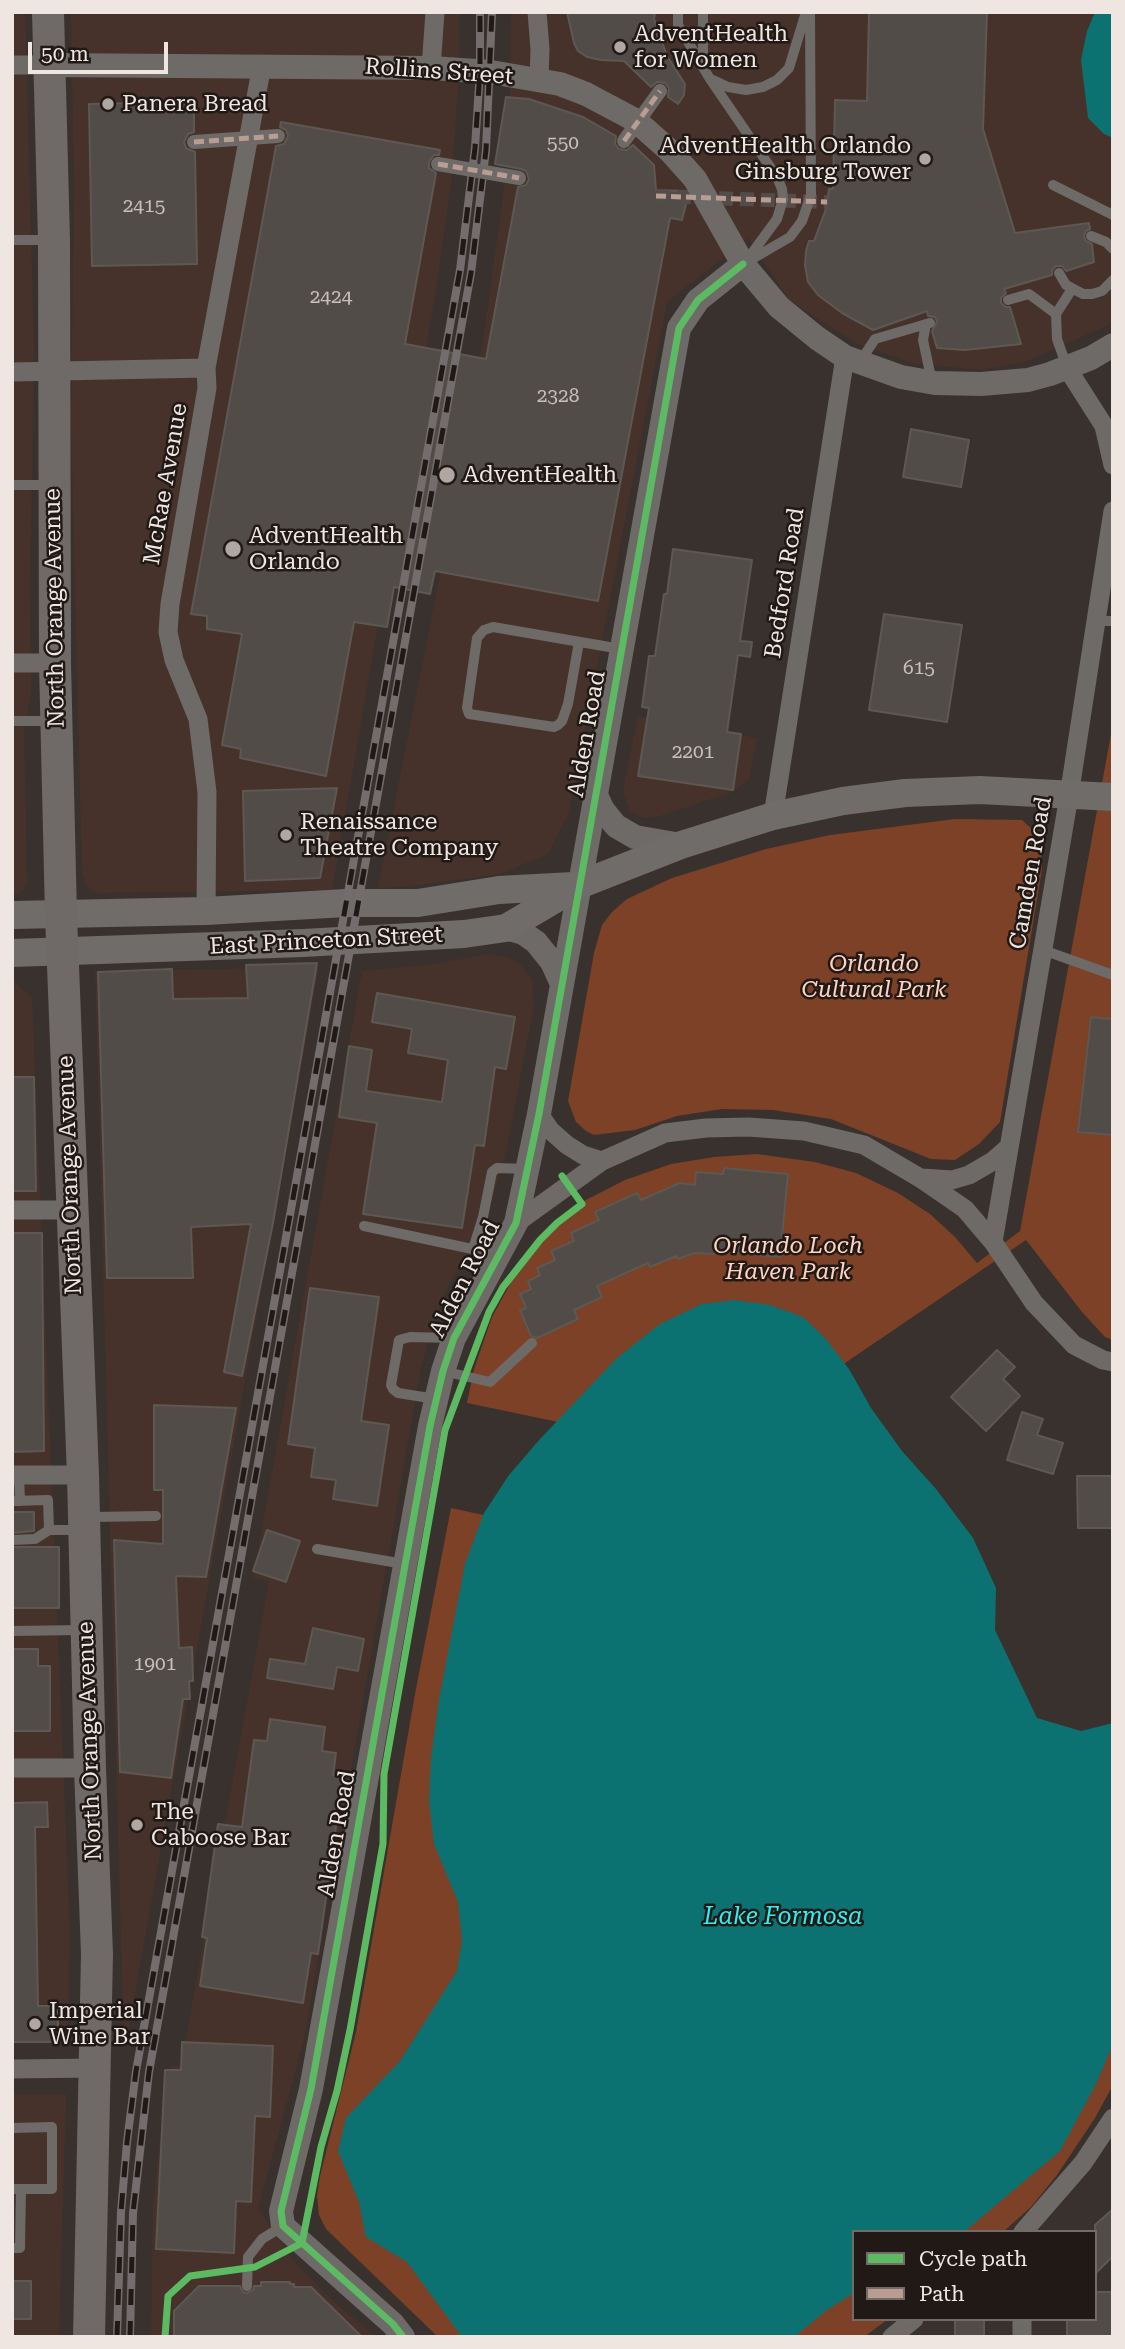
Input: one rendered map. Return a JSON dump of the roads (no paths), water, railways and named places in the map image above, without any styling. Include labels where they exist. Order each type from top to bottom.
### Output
[{"type":"main road","name":"North Orange Avenue","points":[[48,12],[54,240],[56,721],[97,1954],[89,2337]]},
{"type":"main road","name":"East Princeton Street","points":[[12,953],[429,937],[506,928],[579,885],[681,845],[773,817],[843,801],[905,793],[980,790],[1113,797]]},
{"type":"main road","name":"East Princeton Street","points":[[1069,796],[1113,812]]},
{"type":"main road","name":"East Princeton Street","points":[[12,915],[418,903],[499,890],[579,885]]},
{"type":"street","points":[[431,68],[435,12]]},
{"type":"street","points":[[537,12],[539,80]]},
{"type":"street","name":"Rollins Street","points":[[12,65],[431,68],[491,72],[560,85],[586,94],[635,120],[670,150],[695,179],[743,264],[779,307],[817,338],[852,359],[901,377],[933,382],[981,384],[1028,380],[1067,368],[1113,345]]},
{"type":"street","name":"McRae Avenue","points":[[205,911],[207,792],[198,719],[174,660],[168,632],[170,604],[207,388],[205,368],[262,65]]},
{"type":"street","points":[[624,141],[660,91]]},
{"type":"street","points":[[194,142],[278,136]]},
{"type":"street","points":[[438,164],[519,178]]},
{"type":"street","name":"Alden Road","points":[[282,2218],[311,2090],[436,1399],[454,1338],[516,1223],[539,1114],[679,328],[698,299],[743,264]]},
{"type":"street","name":"Bedford Road","points":[[773,817],[852,359]]},
{"type":"street","points":[[12,372],[205,368]]},
{"type":"street","points":[[1067,368],[1104,426],[1113,462]]},
{"type":"street","name":"Camden Road","points":[[993,1242],[1069,796],[1104,621],[1113,511]]},
{"type":"street","points":[[12,663],[55,663]]},
{"type":"street","points":[[595,793],[603,810],[616,825],[635,837],[681,845]]},
{"type":"street","points":[[506,928],[523,933],[536,942],[552,962],[562,984]]},
{"type":"street","points":[[539,1114],[567,1145],[583,1155],[602,1161]]},
{"type":"street","points":[[516,1223],[602,1161],[665,1133],[706,1128],[804,1131],[864,1145],[965,1209],[993,1242],[1034,1303],[1074,1345],[1103,1360],[1113,1362]]},
{"type":"street","points":[[920,1178],[952,1180],[969,1175],[993,1161],[1009,1147]]},
{"type":"street","points":[[12,1210],[71,1210]]},
{"type":"street","points":[[16,1475],[83,1475]]},
{"type":"street","points":[[12,1768],[90,1768]]},
{"type":"street","points":[[12,2069],[96,2068]]},
{"type":"street","points":[[1025,2230],[1083,2163],[1113,2119]]},
{"type":"street","points":[[282,2218],[393,2324],[403,2337]]},
{"type":"street","points":[[892,2337],[912,2321]]},
{"type":"lane","points":[[678,12],[678,25],[710,79],[777,177],[782,189],[783,200],[777,219],[743,264]]},
{"type":"lane","points":[[703,12],[703,59],[710,79],[746,90],[763,87],[777,80],[789,68],[808,12]]},
{"type":"lane","points":[[743,264],[790,237],[802,221],[811,195],[808,12]]},
{"type":"lane","points":[[1053,185],[1113,215]]},
{"type":"lane","points":[[1091,236],[1107,242],[1113,249]]},
{"type":"lane","points":[[12,240],[54,240]]},
{"type":"lane","points":[[1059,273],[1066,285],[1083,294],[1101,291],[1113,280]]},
{"type":"lane","points":[[1067,368],[1057,339],[1056,314],[1072,289]]},
{"type":"lane","points":[[1008,300],[1029,294],[1056,314]]},
{"type":"lane","points":[[852,359],[875,339],[928,323],[923,340],[933,382]]},
{"type":"lane","points":[[12,485],[54,485]]},
{"type":"lane","points":[[579,642],[568,704],[562,720],[554,727],[469,714],[467,708],[477,638],[484,630],[493,627],[621,649]]},
{"type":"lane","points":[[12,721],[56,721]]},
{"type":"lane","points":[[1043,950],[1113,975]]},
{"type":"lane","points":[[473,1249],[492,1172],[497,1168],[527,1169]]},
{"type":"lane","points":[[364,1226],[473,1249],[493,1263]]},
{"type":"lane","points":[[436,1399],[398,1393],[393,1389],[391,1385],[400,1340],[410,1337],[454,1338]]},
{"type":"lane","points":[[443,1371],[490,1382],[532,1343]]},
{"type":"lane","points":[[16,1475],[16,1501],[48,1500],[49,1530]]},
{"type":"lane","points":[[12,1540],[35,1539],[49,1530],[84,1523],[156,1516]]},
{"type":"lane","points":[[317,1549],[405,1564]]},
{"type":"lane","points":[[12,1631],[86,1630]]},
{"type":"lane","points":[[12,2128],[52,2127],[52,2189],[17,2189],[20,2248],[12,2248]]},
{"type":"lane","points":[[247,2286],[248,2257],[282,2218]]},
{"type":"water","points":[[1095,12],[1113,12],[1113,138],[1104,134],[1088,118],[1081,60],[1087,31]]},
{"type":"water","name":"Lake Formosa","points":[[734,1300],[770,1305],[803,1317],[825,1338],[849,1369],[871,1408],[902,1451],[936,1489],[973,1538],[996,1588],[995,1630],[1037,1718],[1081,1731],[1113,1723],[1113,2044],[1096,2084],[1060,2151],[966,2230],[852,2230],[852,2294],[827,2310],[794,2337],[462,2337],[407,2262],[366,2237],[359,2202],[338,2151],[346,2118],[400,2061],[457,1971],[462,1941],[458,1902],[434,1844],[429,1801],[431,1758],[439,1700],[465,1564],[484,1513],[509,1475],[540,1439],[617,1358],[660,1324],[702,1304]]},
{"type":"tunnel","points":[[656,196],[827,202]]},
{"type":"railway","points":[[117,2337],[121,2212],[136,2071],[460,270],[475,148],[480,70],[480,12]]},
{"type":"railway","points":[[130,2337],[133,2213],[149,2072],[471,273],[486,150],[492,12]]},
{"type":"place","name":"AdventHealth for Women","points":[[620,47]]},
{"type":"place","name":"Panera Bread","points":[[108,104]]},
{"type":"place","name":"AdventHealth Orlando Ginsburg Tower","points":[[925,159]]},
{"type":"place","name":"AdventHealth","points":[[447,475]]},
{"type":"place","name":"AdventHealth Orlando","points":[[233,549]]},
{"type":"place","name":"Renaissance Theatre Company","points":[[286,835]]},
{"type":"place","name":"The Caboose Bar","points":[[137,1825]]},
{"type":"place","name":"Imperial Wine Bar","points":[[35,2024]]},
{"type":"park label","name":"Orlando Cultural Park","points":[[874,977]]},
{"type":"park label","name":"Orlando Loch Haven Park","points":[[788,1259]]}]
